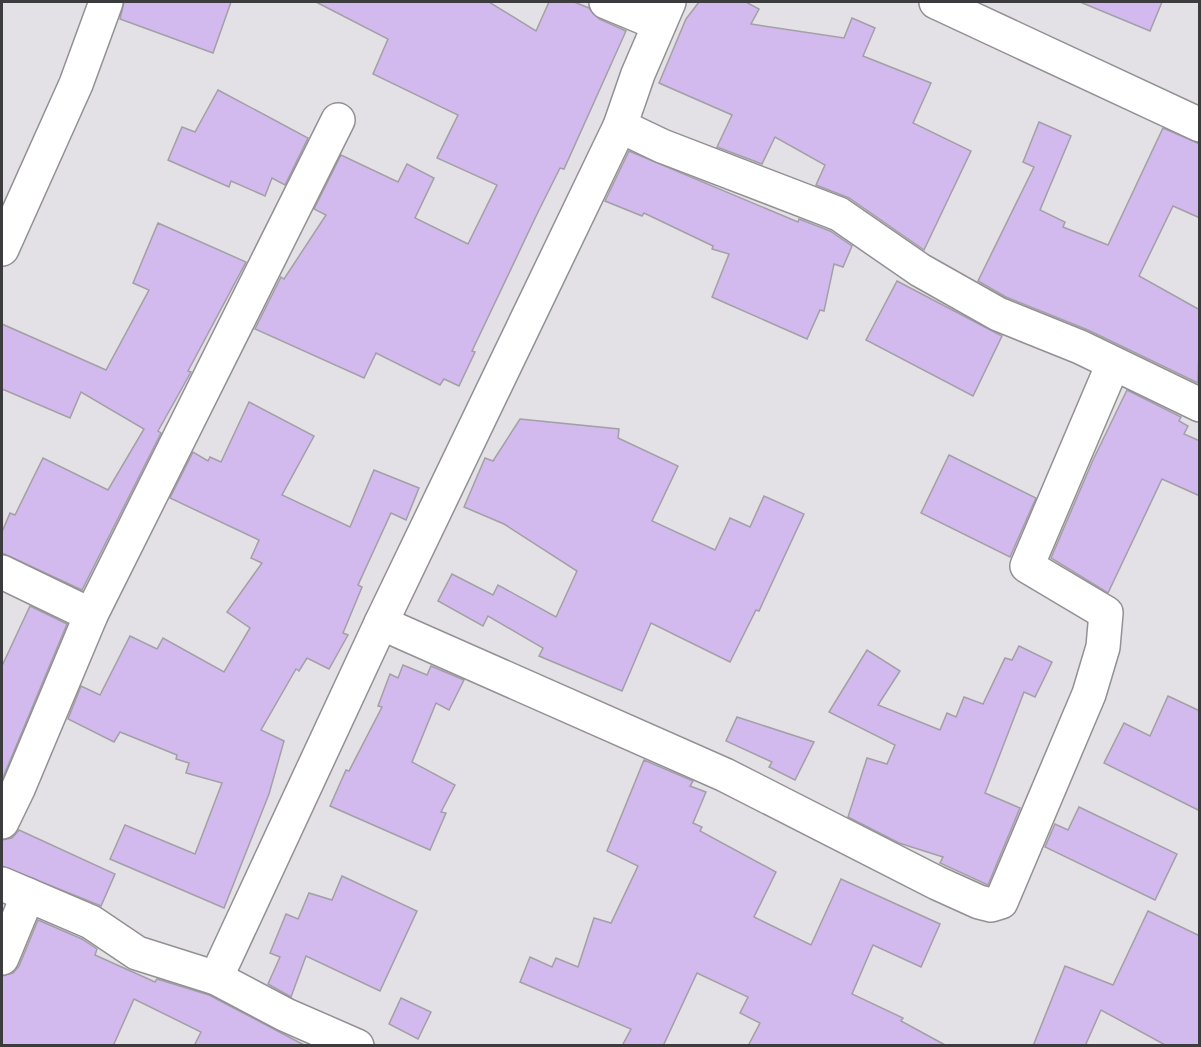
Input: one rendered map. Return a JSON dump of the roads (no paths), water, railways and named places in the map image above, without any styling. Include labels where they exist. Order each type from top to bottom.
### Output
[{"type":"street","points":[[2,249],[76,84],[106,2]]},
{"type":"street","points":[[216,978],[381,623],[620,126],[638,74],[664,13],[606,2]]},
{"type":"street","points":[[936,2],[1200,125]]},
{"type":"street","points":[[2,822],[91,615],[338,120]]},
{"type":"street","points":[[620,126],[662,146],[839,214],[920,270],[998,314],[1200,405]]},
{"type":"street","points":[[381,623],[725,775],[978,902],[991,905],[1001,902],[1089,694],[1102,647],[1106,613],[1026,566],[1113,364]]},
{"type":"street","points":[[2,572],[91,615]]},
{"type":"street","points":[[2,958],[15,890],[91,922],[137,953],[216,978],[286,1015],[357,1046]]}]
